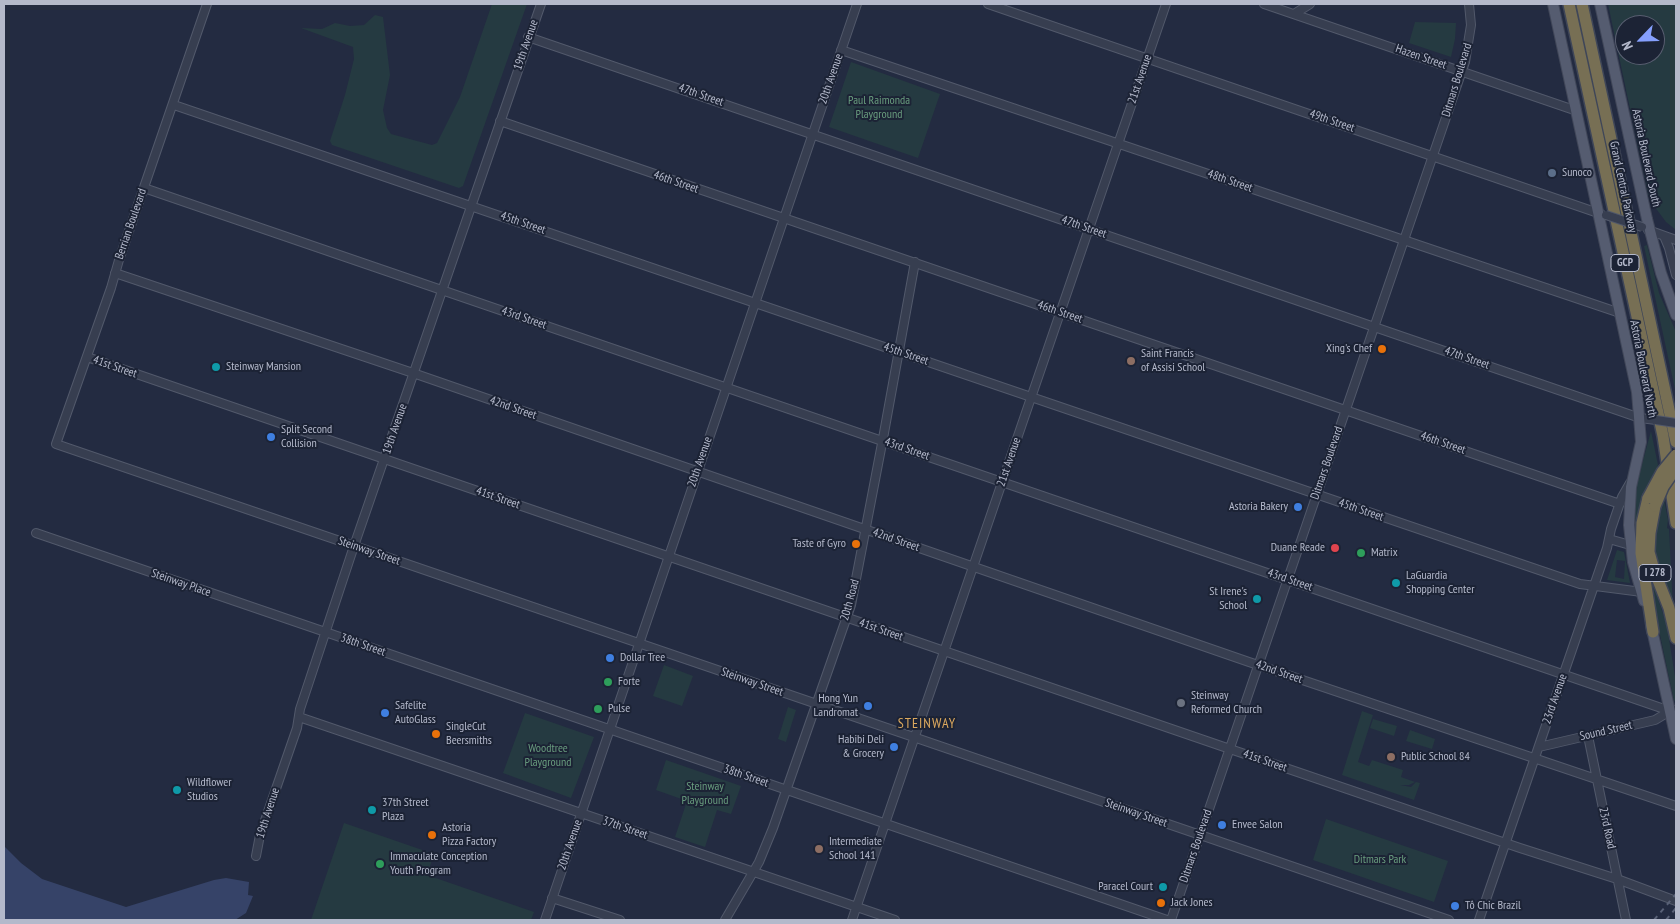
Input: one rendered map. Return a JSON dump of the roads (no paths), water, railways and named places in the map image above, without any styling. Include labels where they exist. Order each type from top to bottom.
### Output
[{"type":"highway","name":"Grand Central Parkway","points":[[1569,4],[1663,436],[1676,523]]},
{"type":"highway","name":"Grand Central Parkway","points":[[1582,4],[1676,442]]},
{"type":"highway","points":[[1653,632],[1641,553],[1642,523],[1652,502],[1662,472],[1676,455]]},
{"type":"highway","name":"I 278","points":[[1676,468],[1652,502],[1649,552],[1669,608],[1676,638]]},
{"type":"main road","name":"Astoria Boulevard North","points":[[1553,4],[1602,214],[1636,387],[1641,442],[1633,478],[1628,517],[1630,545],[1673,710],[1676,739]]},
{"type":"main road","name":"Astoria Boulevard South","points":[[1600,4],[1646,229],[1676,315]]},
{"type":"street","name":"Berrian Boulevard","points":[[56,444],[174,105],[207,4]]},
{"type":"street","name":"19th Avenue","points":[[256,856],[260,835],[297,728],[300,709],[354,546],[528,37],[541,4]]},
{"type":"street","name":"20th Avenue","points":[[545,920],[857,4]]},
{"type":"street","name":"49th Street","points":[[988,4],[1676,240]]},
{"type":"street","name":"21st Avenue","points":[[852,920],[1166,4]]},
{"type":"street","name":"Hazen Street","points":[[1264,4],[1577,111]]},
{"type":"street","points":[[1294,14],[1310,4]]},
{"type":"street","name":"Ditmars Boulevard","points":[[1171,920],[1462,71],[1470,41],[1470,4]]},
{"type":"street","name":"47th Street","points":[[528,37],[1640,418],[1676,423]]},
{"type":"street","name":"48th Street","points":[[841,50],[1620,313]]},
{"type":"street","name":"45th Street","points":[[174,105],[1580,584],[1642,592]]},
{"type":"street","name":"46th Street","points":[[500,121],[1620,504]]},
{"type":"street","name":"43rd Street","points":[[144,188],[1673,710]]},
{"type":"street","points":[[1664,236],[1676,275]]},
{"type":"street","name":"20th Road","points":[[725,920],[759,862],[770,837],[851,605],[915,262]]},
{"type":"street","name":"42nd Street","points":[[115,273],[413,373],[1258,665],[1676,806]]},
{"type":"street","name":"41st Street","points":[[87,357],[1230,749],[1617,879],[1676,901]]},
{"type":"street","name":"Steinway Street","points":[[56,444],[1449,920]]},
{"type":"street","name":"23rd Avenue","points":[[1479,920],[1594,586],[1620,504],[1633,478]]},
{"type":"street","name":"Steinway Place","points":[[36,533],[326,632]]},
{"type":"street","points":[[1609,539],[1630,545]]},
{"type":"street","name":"38th Street","points":[[326,632],[1167,920]]},
{"type":"street","name":"Sound Street","points":[[1539,747],[1655,720],[1673,710]]},
{"type":"street","name":"37th Street","points":[[299,717],[895,920]]},
{"type":"street","name":"23rd Road","points":[[1588,736],[1626,920]]},
{"type":"street","points":[[552,898],[620,920]]},
{"type":"water","points":[[4,846],[21,863],[42,879],[126,907],[226,878],[249,882],[248,895],[253,896],[246,913],[235,920],[4,920]]},
{"type":"railway","points":[[1654,920],[1676,894]]},
{"type":"railway","points":[[1666,920],[1676,908]]},
{"type":"place","name":"Sunoco","points":[[1552,173]]},
{"type":"place","name":"Xing's Chef","points":[[1382,349]]},
{"type":"place","name":"Saint Francis of Assisi School","points":[[1131,361]]},
{"type":"place","name":"Steinway Mansion","points":[[216,367]]},
{"type":"place","name":"Split Second Collision","points":[[271,437]]},
{"type":"place","name":"Astoria Bakery","points":[[1298,507]]},
{"type":"place","name":"Taste of Gyro","points":[[856,544]]},
{"type":"place","name":"Duane Reade","points":[[1335,548]]},
{"type":"place","name":"Matrix","points":[[1361,553]]},
{"type":"place","name":"LaGuardia Shopping Center","points":[[1396,583]]},
{"type":"place","name":"St Irene's School","points":[[1257,599]]},
{"type":"place","name":"Dollar Tree","points":[[610,658]]},
{"type":"place","name":"Forte","points":[[608,682]]},
{"type":"place","name":"Steinway Reformed Church","points":[[1181,703]]},
{"type":"place","name":"Hong Yun Landromat","points":[[868,706]]},
{"type":"place","name":"Pulse","points":[[598,709]]},
{"type":"place","name":"Safelite AutoGlass","points":[[385,713]]},
{"type":"place","name":"SingleCut Beersmiths","points":[[436,734]]},
{"type":"place","name":"Habibi Deli & Grocery","points":[[894,747]]},
{"type":"place","name":"Public School 84","points":[[1391,757]]},
{"type":"place","name":"Wildflower Studios","points":[[177,790]]},
{"type":"place","name":"37th Street Plaza","points":[[372,810]]},
{"type":"place","name":"Envee Salon","points":[[1222,825]]},
{"type":"place","name":"Astoria Pizza Factory","points":[[432,835]]},
{"type":"place","name":"Intermediate School 141","points":[[819,849]]},
{"type":"place","name":"Immaculate Conception Youth Program","points":[[380,864]]},
{"type":"place","name":"Paracel Court","points":[[1163,887]]},
{"type":"place","name":"Jack Jones","points":[[1161,903]]},
{"type":"place","name":"Tô Chic Brazil","points":[[1455,906]]},
{"type":"district","name":"STEINWAY","points":[[927,724]]},
{"type":"park label","name":"Paul Raimonda Playground","points":[[879,108]]},
{"type":"park label","name":"Woodtree Playground","points":[[548,756]]},
{"type":"park label","name":"Steinway Playground","points":[[705,794]]},
{"type":"park label","name":"Ditmars Park","points":[[1380,860]]}]
